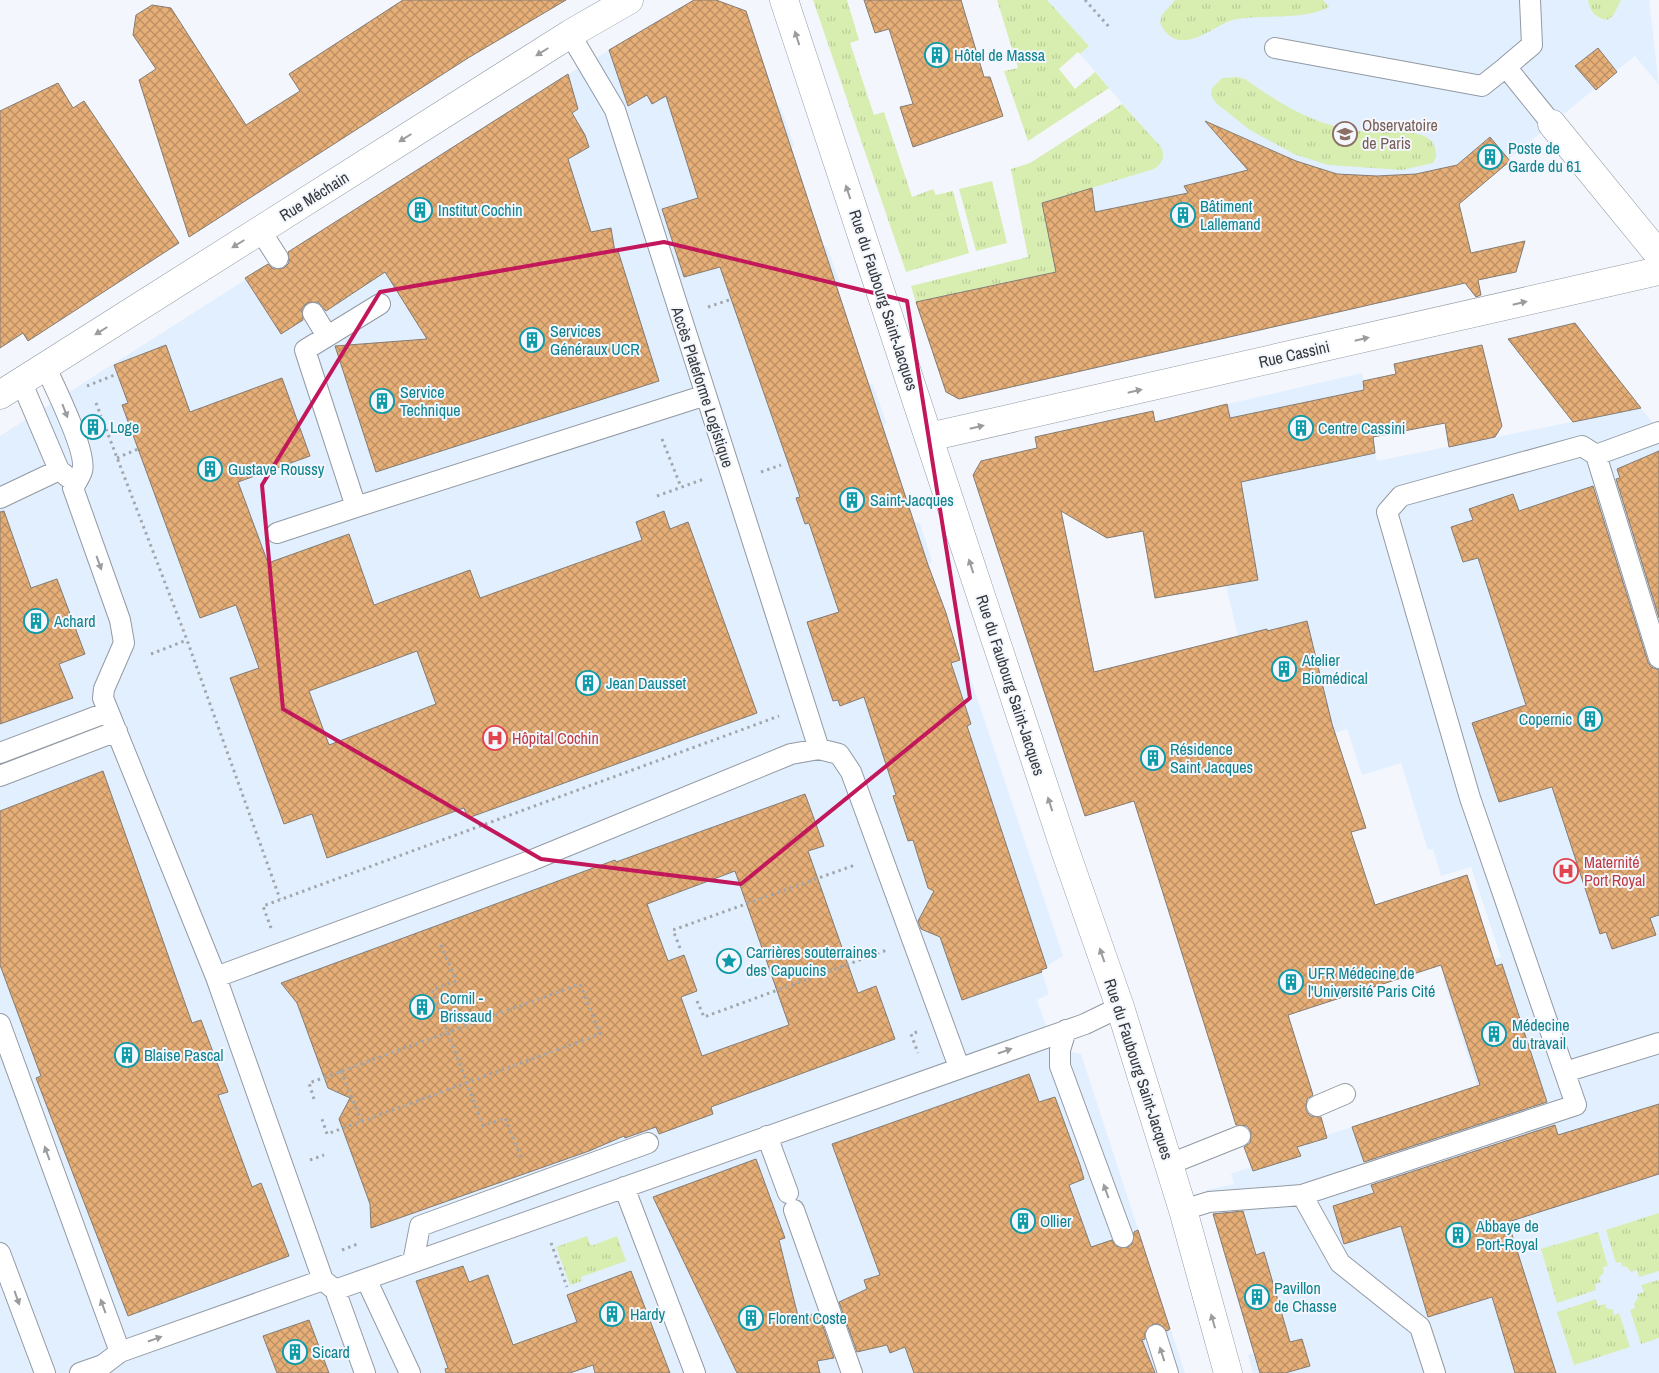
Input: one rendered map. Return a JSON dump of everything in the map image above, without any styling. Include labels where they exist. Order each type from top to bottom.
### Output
[{"type":"street","name":"Rue Méchain","points":[[11,388],[570,34],[629,0]]},
{"type":"street","name":"Rue du Faubourg Saint-Jacques","points":[[784,0],[1065,850],[1120,1007],[1170,1164],[1228,1373]]},
{"type":"street","points":[[1552,124],[1659,255]]},
{"type":"street","name":"Rue Cassini","points":[[929,438],[1659,271]]},
{"type":"lane","points":[[1275,48],[1482,86],[1532,45],[1530,0]]},
{"type":"lane","name":"Accès Plateforme Logistique","points":[[570,34],[615,110],[818,749]]},
{"type":"lane","points":[[1506,67],[1552,124]]},
{"type":"lane","points":[[260,230],[278,258]]},
{"type":"lane","points":[[356,507],[305,350],[380,304]]},
{"type":"lane","points":[[313,313],[327,336]]},
{"type":"lane","points":[[46,366],[60,397],[82,458],[82,471],[73,488]]},
{"type":"lane","points":[[11,388],[59,470],[68,475],[73,488],[120,620],[124,643],[104,689],[103,698],[216,977],[315,1259],[329,1285],[365,1373]]},
{"type":"lane","points":[[277,533],[706,394]]},
{"type":"lane","points":[[1596,455],[1659,432]]},
{"type":"lane","points":[[1183,1210],[1209,1202],[1302,1195],[1576,1106],[1470,798],[1387,512],[1401,496],[1582,446],[1596,455],[1659,658]]},
{"type":"lane","points":[[0,498],[59,470]]},
{"type":"lane","points":[[0,753],[108,712]]},
{"type":"lane","points":[[0,776],[117,731]]},
{"type":"lane","points":[[216,977],[530,861],[791,754],[818,749],[839,754],[851,772],[959,1067]]},
{"type":"lane","points":[[80,1373],[103,1364],[120,1352],[329,1285],[366,1279],[1066,1030],[1120,1007]]},
{"type":"lane","points":[[0,1024],[8,1064],[120,1352]]},
{"type":"lane","points":[[1066,1030],[1060,1050],[1060,1066],[1123,1237]]},
{"type":"lane","points":[[1565,1072],[1659,1043]]},
{"type":"lane","points":[[1317,1106],[1345,1094]]},
{"type":"lane","points":[[767,1136],[852,1373]]},
{"type":"lane","points":[[1170,1164],[1240,1136]]},
{"type":"lane","points":[[414,1262],[420,1226],[648,1143]]},
{"type":"lane","points":[[624,1186],[695,1373]]},
{"type":"lane","points":[[1302,1195],[1340,1262],[1420,1327],[1435,1373]]},
{"type":"lane","points":[[0,1253],[45,1373]]},
{"type":"lane","points":[[366,1279],[410,1373]]},
{"type":"lane","points":[[1156,1335],[1168,1373]]},
{"type":"path","points":[[1085,0],[1111,29]]},
{"type":"path","points":[[715,304],[732,299]]},
{"type":"path","points":[[87,386],[117,374]]},
{"type":"path","points":[[85,382],[91,393]]},
{"type":"path","points":[[94,400],[187,640],[280,899]]},
{"type":"path","points":[[652,412],[681,487]]},
{"type":"path","points":[[116,458],[138,449]]},
{"type":"path","points":[[657,496],[709,477]]},
{"type":"path","points":[[150,654],[187,640]]},
{"type":"path","points":[[273,934],[263,906],[778,715],[791,754]]},
{"type":"path","points":[[680,948],[673,930],[882,855]]},
{"type":"path","points":[[441,944],[456,981],[432,990],[483,1126],[505,1118],[521,1157]]},
{"type":"path","points":[[697,1001],[704,1017],[897,947]]},
{"type":"path","points":[[314,1099],[309,1083],[580,984],[600,1034],[327,1134],[322,1118]]},
{"type":"path","points":[[921,1060],[911,1034],[923,1030]]},
{"type":"path","points":[[341,1071],[361,1121]]},
{"type":"path","points":[[315,1259],[360,1243]]},
{"type":"highlighted area","points":[[664,242],[907,301],[970,698],[741,884],[541,859],[283,709],[262,485],[380,292]]},
{"type":"shaded area","name":"Hôpital Cochin","points":[[694,0],[716,0],[746,11],[777,106],[781,108],[794,145],[792,150],[822,244],[827,247],[840,283],[837,285],[868,383],[873,385],[886,422],[884,427],[914,521],[920,524],[932,561],[929,565],[960,660],[965,662],[1063,956],[1041,970],[1049,994],[1037,1000],[1054,1048],[1081,1054],[1185,1373],[0,1373],[0,436],[575,70]]},
{"type":"shaded area","name":"Observatoire de Paris","points":[[1047,0],[1649,0],[1659,85],[1635,56],[1510,158],[1511,161],[1489,179],[1473,159],[1140,254],[1056,272],[1042,203],[1154,169],[1162,161],[1162,150],[1080,54],[1089,46]]},
{"type":"shaded area","name":"Maternité Port Royal","points":[[1362,373],[1377,461],[1641,408],[1659,431],[1659,1373],[1253,1373],[1248,1355],[1254,1353],[1206,1190],[1234,1184],[1231,1174],[1251,1167],[1253,1171],[1300,1156],[1297,1147],[1327,1138],[1327,1135],[1477,1086],[1443,977],[1501,957],[1471,867],[1441,876],[1433,849],[1428,850],[1401,763],[1362,775],[1347,729],[1267,755],[1226,586],[1155,598],[1143,532],[1121,535],[1117,512],[1242,487],[1227,404]]},
{"type":"green space","points":[[813,0],[847,0],[859,40],[850,43],[874,115],[884,112],[912,197],[933,189],[936,195],[953,191],[969,253],[906,272]]},
{"type":"green space","points":[[997,0],[1047,0],[1089,46],[1080,54],[1078,52],[1059,69],[1075,89],[1095,72],[1109,88],[1028,141],[1004,71],[1018,68]]},
{"type":"green space","points":[[1175,0],[1323,0],[1329,7],[1296,16],[1237,19],[1194,38],[1179,40],[1167,34],[1160,23],[1162,15]]},
{"type":"green space","points":[[1588,0],[1621,0],[1613,16],[1607,20],[1599,18],[1594,13]]},
{"type":"green space","points":[[1237,77],[1245,79],[1285,105],[1312,119],[1327,124],[1367,132],[1408,132],[1424,136],[1434,145],[1436,157],[1433,163],[1402,170],[1328,165],[1294,154],[1250,130],[1216,103],[1211,95],[1212,88],[1222,78]]},
{"type":"green space","points":[[1122,104],[1160,146],[1163,159],[1154,169],[1042,203],[1056,272],[916,302],[911,286],[1028,257],[1011,169],[1030,163]]},
{"type":"green space","points":[[992,181],[1007,243],[976,251],[959,189]]},
{"type":"green space","points":[[1659,1213],[1659,1271],[1639,1277],[1637,1270],[1631,1272],[1627,1267],[1622,1266],[1621,1262],[1616,1263],[1606,1230]]},
{"type":"green space","points":[[1598,1232],[1608,1266],[1603,1267],[1604,1272],[1599,1278],[1601,1282],[1595,1284],[1596,1290],[1557,1303],[1541,1249]]},
{"type":"green space","points":[[587,1236],[591,1246],[617,1236],[626,1261],[581,1277],[582,1281],[570,1285],[556,1247]]},
{"type":"green space","points":[[1659,1280],[1659,1338],[1641,1344],[1630,1310],[1635,1308],[1634,1304],[1638,1298],[1637,1294],[1644,1292],[1641,1285]]},
{"type":"green space","points":[[1596,1299],[1598,1306],[1605,1304],[1606,1308],[1613,1310],[1614,1315],[1619,1313],[1630,1347],[1574,1365],[1557,1312]]},
{"type":"building","points":[[403,0],[566,0],[468,58],[189,237],[139,80],[156,69],[133,35],[136,15],[152,5],[171,8],[246,125],[300,91],[289,74]]},
{"type":"building","name":"Saint-Jacques","points":[[694,0],[716,0],[746,11],[928,565],[946,613],[960,660],[951,663],[971,724],[967,726],[1047,968],[1041,970],[1042,972],[962,1000],[940,937],[921,929],[918,921],[934,891],[928,888],[913,840],[908,841],[893,796],[896,795],[864,697],[840,706],[838,700],[833,701],[807,622],[839,612],[809,523],[805,524],[796,498],[800,497],[720,267],[684,277],[662,209],[698,198],[666,96],[652,104],[647,95],[628,106],[609,50]]},
{"type":"building","name":"Hôtel de Massa","points":[[864,0],[961,0],[984,77],[990,77],[1003,116],[913,147],[900,107],[913,104],[889,29],[875,33]]},
{"type":"building","points":[[1598,48],[1617,72],[1596,90],[1575,66]]},
{"type":"building","points":[[568,74],[578,109],[572,113],[585,135],[589,147],[568,159],[591,232],[611,228],[615,252],[618,251],[659,381],[376,472],[335,346],[427,339],[385,272],[326,311],[318,302],[307,303],[302,308],[303,320],[281,334],[245,278],[268,264],[273,269],[284,268],[289,263],[288,252]]},
{"type":"building","points":[[58,83],[73,108],[84,101],[179,243],[28,341],[23,333],[0,348],[0,111]]},
{"type":"building","points":[[1205,121],[1296,161],[1337,174],[1377,176],[1416,174],[1457,165],[1490,137],[1510,161],[1459,204],[1471,253],[1525,241],[1516,272],[1478,280],[1481,295],[1476,297],[1465,283],[959,399],[946,392],[916,302],[1056,272],[1042,203],[1092,188],[1095,212],[1188,193],[1184,186],[1248,170]]},
{"type":"building","points":[[1575,323],[1641,408],[1573,422],[1508,339]]},
{"type":"building","name":"Jean Dausset","points":[[166,345],[190,412],[282,378],[310,456],[238,482],[268,563],[349,534],[374,605],[470,570],[480,598],[642,540],[636,522],[664,511],[670,529],[688,522],[757,713],[468,818],[464,808],[327,858],[312,814],[284,824],[230,678],[259,668],[236,605],[200,618],[122,405],[128,403],[114,365]],"holes":[[[417,651],[436,704],[329,745],[309,691]]]},
{"type":"building","points":[[1482,345],[1502,426],[1495,437],[1449,447],[1445,423],[1373,437],[1375,453],[1241,482],[1258,580],[1155,598],[1143,531],[1107,538],[1061,511],[1094,672],[1267,629],[1267,631],[1307,621],[1332,724],[1366,828],[1351,832],[1375,905],[1467,875],[1496,966],[1502,964],[1547,1102],[1364,1162],[1352,1127],[1480,1085],[1441,965],[1288,1015],[1313,1095],[1307,1099],[1306,1110],[1310,1116],[1321,1117],[1327,1138],[1297,1147],[1301,1156],[1253,1171],[1244,1147],[1250,1143],[1251,1132],[1247,1126],[1236,1125],[1134,801],[1085,816],[973,475],[981,461],[1037,448],[1035,437],[1153,411],[1155,422],[1227,404],[1230,418],[1364,390],[1363,381],[1396,374],[1394,364]]},
{"type":"building","points":[[1659,451],[1659,618],[1616,479],[1620,478],[1617,469]]},
{"type":"building","name":"Copernic","points":[[1593,486],[1648,662],[1651,667],[1659,670],[1659,915],[1650,918],[1656,935],[1612,949],[1606,932],[1600,934],[1552,787],[1499,802],[1472,723],[1526,705],[1478,558],[1463,562],[1451,527],[1473,520],[1469,509],[1513,494],[1519,511]]},
{"type":"building","name":"Achard","points":[[4,511],[31,588],[57,579],[85,654],[59,664],[73,698],[0,724],[0,512]]},
{"type":"building","name":"Blaise Pascal","points":[[103,771],[192,1023],[201,1020],[228,1092],[218,1095],[252,1187],[261,1183],[289,1256],[128,1316],[36,1078],[41,1076],[0,965],[0,811]]},
{"type":"building","name":"Cornil - Brissaud","points":[[805,794],[824,846],[808,851],[858,993],[876,986],[895,1039],[711,1107],[713,1114],[659,1134],[656,1127],[625,1138],[624,1136],[589,1151],[371,1228],[370,1204],[339,1119],[350,1098],[328,1088],[297,1003],[281,983],[615,860],[616,862]],"holes":[[[735,871],[789,1025],[702,1056],[681,997],[697,991],[684,955],[668,961],[647,904]]]},
{"type":"building","name":"Ollier","points":[[1029,1074],[1039,1102],[1055,1097],[1080,1165],[1084,1179],[1069,1185],[1091,1247],[1112,1240],[1116,1246],[1127,1248],[1132,1244],[1134,1232],[1138,1230],[1170,1329],[1167,1331],[1159,1324],[1153,1324],[1145,1332],[1145,1339],[1142,1340],[1155,1373],[914,1373],[905,1347],[890,1353],[887,1345],[857,1352],[839,1302],[867,1289],[864,1280],[880,1275],[832,1144]]},
{"type":"building","name":"Abbaye de Port-Royal","points":[[1659,1104],[1659,1174],[1508,1222],[1556,1373],[1515,1373],[1492,1297],[1428,1317],[1401,1226],[1344,1244],[1333,1206],[1374,1193],[1371,1185],[1555,1125],[1558,1135]]},
{"type":"building","points":[[756,1159],[785,1238],[779,1240],[799,1320],[818,1312],[834,1358],[817,1361],[820,1373],[737,1373],[653,1197]]},
{"type":"building","name":"Pavillon de Chasse","points":[[1243,1211],[1256,1255],[1264,1252],[1290,1342],[1302,1339],[1310,1366],[1285,1373],[1260,1373],[1213,1214]]},
{"type":"building","name":"Hardy","points":[[463,1266],[469,1282],[488,1275],[513,1345],[577,1322],[567,1295],[631,1271],[670,1373],[595,1373],[593,1365],[570,1373],[446,1373],[445,1369],[448,1368],[416,1281]]},
{"type":"building","name":"Sicard","points":[[309,1320],[329,1373],[277,1373],[263,1336]]},
{"type":"place","name":"Hôtel de Massa","points":[[937,55]]},
{"type":"place","name":"Observatoire de Paris","points":[[1345,134]]},
{"type":"place","name":"Poste de Garde du 61","points":[[1490,157]]},
{"type":"place","name":"Institut Cochin","points":[[420,210]]},
{"type":"place","name":"Bâtiment Lallemand","points":[[1183,215]]},
{"type":"place","name":"Services Généraux UCR","points":[[532,340]]},
{"type":"place","name":"Service Technique","points":[[382,401]]},
{"type":"place","name":"Loge","points":[[93,427]]},
{"type":"place","name":"Centre Cassini","points":[[1301,428]]},
{"type":"place","name":"Gustave Roussy","points":[[210,469]]},
{"type":"place","name":"Saint-Jacques","points":[[852,500]]},
{"type":"place","name":"Achard","points":[[36,621]]},
{"type":"place","name":"Atelier Biomédical","points":[[1284,669]]},
{"type":"place","name":"Jean Dausset","points":[[588,683]]},
{"type":"place","name":"Copernic","points":[[1590,719]]},
{"type":"place","name":"Hôpital Cochin","points":[[495,738]]},
{"type":"place","name":"Résidence Saint Jacques","points":[[1153,758]]},
{"type":"place","name":"Maternité Port Royal","points":[[1566,871]]},
{"type":"place","name":"Carrières souterraines des Capucins","points":[[729,961]]},
{"type":"place","name":"UFR Médecine de l'Université Paris Cité","points":[[1291,982]]},
{"type":"place","name":"Cornil - Brissaud","points":[[422,1007]]},
{"type":"place","name":"Médecine du travail","points":[[1494,1034]]},
{"type":"place","name":"Blaise Pascal","points":[[127,1055]]},
{"type":"place","name":"Ollier","points":[[1023,1221]]},
{"type":"place","name":"Abbaye de Port-Royal","points":[[1458,1235]]},
{"type":"place","name":"Pavillon de Chasse","points":[[1257,1297]]},
{"type":"place","name":"Hardy","points":[[612,1314]]},
{"type":"place","name":"Florent Coste","points":[[751,1318]]},
{"type":"place","name":"Sicard","points":[[295,1352]]}]
